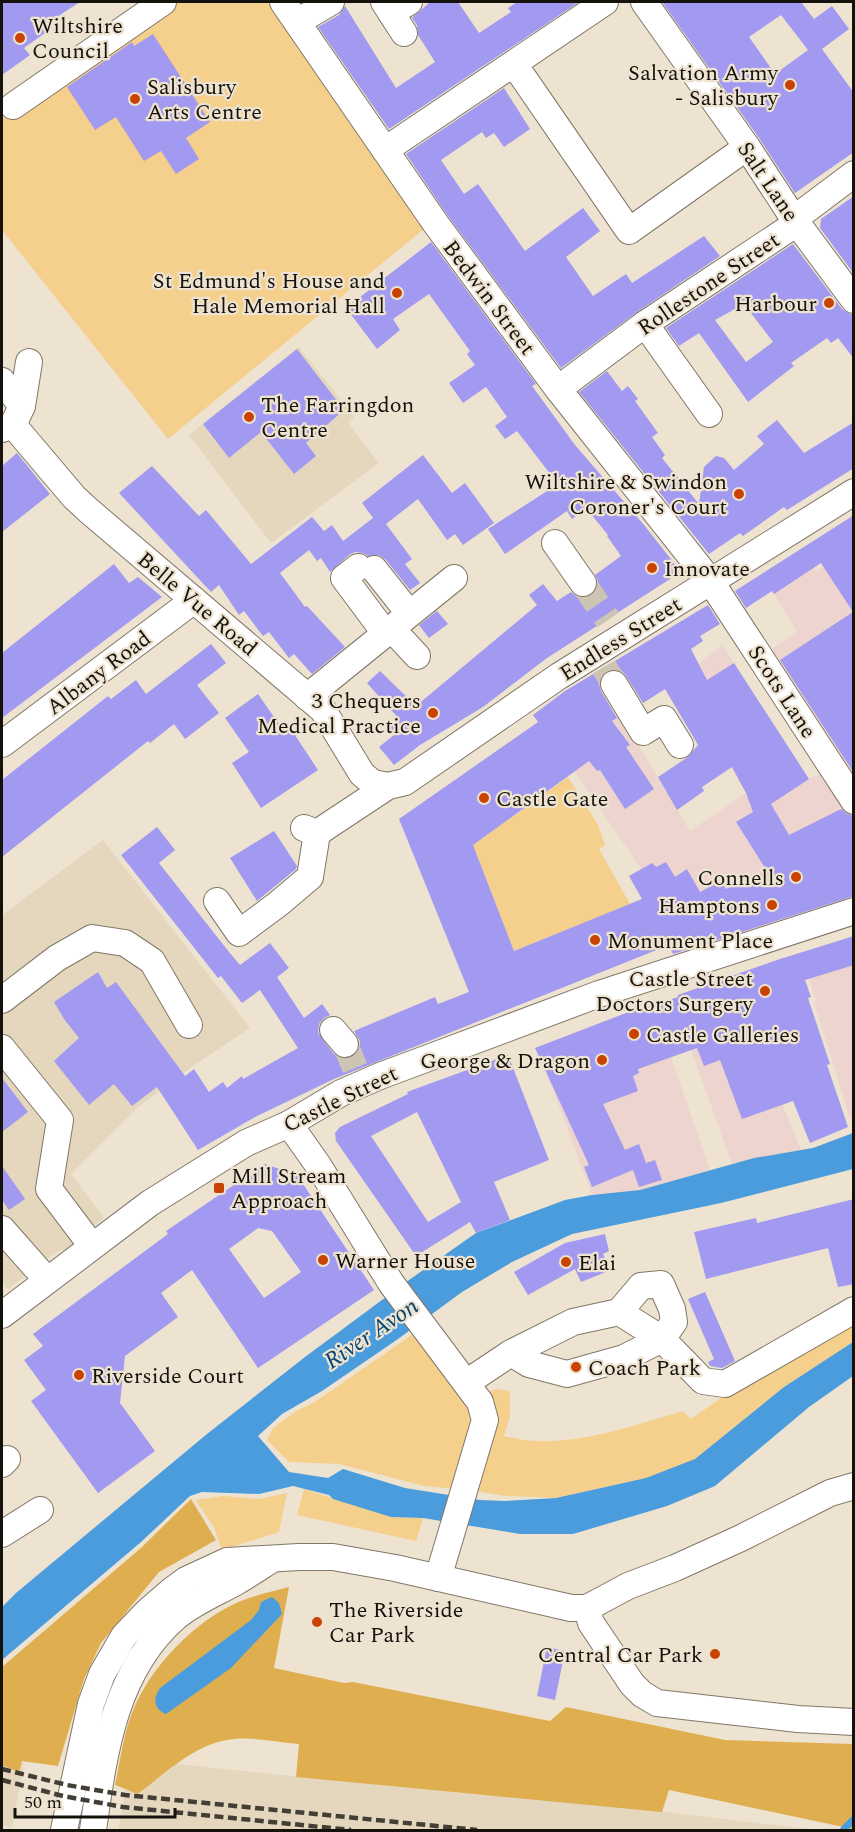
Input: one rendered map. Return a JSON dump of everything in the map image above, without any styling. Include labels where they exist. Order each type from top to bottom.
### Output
[{"type":"street","points":[[13,106],[164,2]]},
{"type":"street","name":"Bedwin Street","points":[[283,2],[436,224],[558,389],[711,582]]},
{"type":"street","points":[[297,22],[331,2]]},
{"type":"street","points":[[385,150],[605,2]]},
{"type":"street","name":"Salt Lane","points":[[644,2],[747,147],[794,219],[854,300]]},
{"type":"street","points":[[514,64],[629,231],[747,147]]},
{"type":"street","name":"Rollestone Street","points":[[558,389],[645,324],[788,229],[794,219],[854,174]]},
{"type":"street","points":[[645,324],[709,414]]},
{"type":"street","points":[[12,420],[29,362]]},
{"type":"street","name":"Belle Vue Road","points":[[2,381],[12,420],[81,503],[323,710],[362,774],[373,783],[388,786]]},
{"type":"street","name":"Endless Street","points":[[217,901],[240,933],[310,877],[311,830],[388,786],[405,782],[605,668],[614,628],[711,582],[854,492]]},
{"type":"street","points":[[555,543],[583,583]]},
{"type":"street","points":[[366,568],[395,625],[417,656]]},
{"type":"street","points":[[307,697],[454,578]]},
{"type":"street","name":"Scots Lane","points":[[711,582],[854,801]]},
{"type":"street","name":"Albany Road","points":[[2,744],[194,600]]},
{"type":"street","points":[[605,668],[643,732],[664,719],[680,745]]},
{"type":"street","name":"Castle Street","points":[[2,1315],[150,1203],[246,1143],[289,1124],[341,1093],[359,1077],[599,994],[854,910]]},
{"type":"street","points":[[2,1000],[57,958],[92,938],[125,943],[152,961],[189,1025]]},
{"type":"street","points":[[2,1048],[60,1120],[49,1189],[92,1246]]},
{"type":"street","points":[[289,1124],[318,1165],[391,1283],[480,1402],[485,1420],[438,1578]]},
{"type":"street","points":[[2,1229],[47,1280]]},
{"type":"street","points":[[466,1383],[511,1353],[573,1322],[619,1312],[641,1286],[661,1284],[672,1309],[674,1322],[662,1339],[624,1358],[567,1374],[529,1364],[511,1353]]},
{"type":"street","points":[[619,1312],[662,1339],[704,1381],[725,1384],[854,1310]]},
{"type":"street","points":[[64,1830],[91,1704],[102,1674],[124,1636],[148,1611],[186,1580],[227,1561],[333,1557],[571,1608],[587,1608],[628,1586],[675,1568],[741,1538],[830,1493],[854,1486]]},
{"type":"street","points":[[2,1534],[39,1510]]},
{"type":"street","points":[[93,1830],[102,1769],[115,1712],[141,1656],[158,1634],[178,1616],[272,1560]]},
{"type":"street","points":[[587,1608],[591,1623],[632,1684],[642,1694],[657,1703],[798,1719],[854,1722]]},
{"type":"shaded area","points":[[177,2],[270,2],[424,229],[168,439],[2,230],[2,119]]},
{"type":"shaded area","points":[[299,347],[354,417],[348,423],[379,463],[271,543],[189,435]]},
{"type":"shaded area","points":[[853,547],[853,788],[769,651],[797,631],[761,574],[802,548],[816,571]]},
{"type":"shaded area","points":[[722,645],[808,778],[824,774],[853,819],[853,897],[675,957],[629,876],[641,869],[563,755],[620,714],[690,831],[746,793],[678,675],[699,664]]},
{"type":"shaded area","points":[[568,777],[598,825],[605,845],[599,849],[630,904],[514,951],[473,845]]},
{"type":"shaded area","points":[[103,840],[250,1028],[193,1066],[138,1107],[71,1174],[104,1218],[65,1250],[56,1252],[8,1289],[2,1281],[2,915]]},
{"type":"shaded area","points":[[853,936],[853,1129],[814,1002],[816,1000],[799,953]]},
{"type":"shaded area","points":[[743,972],[771,1050],[762,1054],[801,1150],[732,1164],[685,1033],[684,1013],[678,995]]},
{"type":"shaded area","points":[[648,1007],[671,1057],[710,1170],[640,1190],[592,1195],[537,1047],[634,1010]]},
{"type":"shaded area","points":[[853,1316],[853,1342],[784,1387],[695,1459],[646,1478],[556,1498],[505,1496],[470,1490],[487,1393],[496,1389],[510,1391],[510,1416],[504,1436],[526,1440],[549,1441],[594,1436],[683,1411],[691,1419],[754,1375]]},
{"type":"shaded area","points":[[413,1334],[468,1408],[474,1431],[458,1489],[424,1486],[339,1464],[289,1462],[267,1440],[273,1428]]},
{"type":"shaded area","points":[[304,1489],[391,1517],[423,1518],[416,1541],[297,1515]]},
{"type":"shaded area","points":[[287,1493],[279,1532],[222,1550],[214,1527],[195,1500],[224,1496],[259,1499]]},
{"type":"shaded area","points":[[191,1499],[216,1540],[159,1572],[101,1643],[84,1679],[58,1766],[22,1761],[19,1772],[2,1765],[2,1667],[142,1547]]},
{"type":"shaded area","points":[[289,1587],[274,1668],[550,1721],[566,1707],[725,1740],[853,1744],[853,1829],[669,1790],[662,1812],[296,1777],[299,1744],[250,1739],[220,1741],[207,1746],[183,1759],[138,1794],[115,1785],[132,1713],[150,1679],[176,1647],[191,1632],[224,1609],[247,1599]]},
{"type":"shaded area","points":[[2,1757],[24,1763],[12,1828],[2,1825]]},
{"type":"shaded area","points":[[177,1764],[457,1793],[606,1805],[817,1830],[118,1830],[127,1782],[139,1794]]},
{"type":"water","name":"River Avon","points":[[853,1133],[853,1169],[721,1203],[572,1234],[512,1262],[462,1292],[322,1391],[282,1414],[258,1436],[289,1472],[328,1478],[343,1469],[405,1488],[480,1500],[556,1498],[646,1478],[695,1459],[784,1387],[853,1342],[853,1376],[809,1407],[715,1486],[667,1506],[573,1534],[520,1534],[423,1518],[391,1517],[333,1499],[329,1495],[293,1486],[259,1494],[202,1492],[190,1496],[141,1542],[2,1660],[2,1607],[16,1593],[207,1434],[305,1357],[476,1233],[565,1200],[640,1190],[754,1158],[813,1148]]},
{"type":"water","points":[[272,1597],[279,1603],[282,1614],[231,1668],[166,1714],[162,1712],[155,1699],[160,1688],[251,1620],[259,1610],[261,1602]]},
{"type":"building","name":"Wiltshire Council","points":[[2,2],[80,2],[49,22],[52,28],[24,48],[30,55],[2,75]]},
{"type":"building","points":[[430,2],[458,2],[479,33],[511,12],[508,8],[517,2],[579,2],[389,129],[318,27],[339,15],[345,6],[396,88],[435,62],[418,35],[417,25],[412,18]]},
{"type":"building","points":[[662,2],[801,2],[814,19],[832,6],[849,29],[822,49],[854,93],[854,152],[795,193],[759,138]],"holes":[[[781,15],[808,50],[775,74],[749,37]]]},
{"type":"building","name":"Salisbury Arts Centre","points":[[153,34],[210,122],[186,138],[199,159],[176,174],[161,151],[144,161],[116,117],[95,130],[67,87],[132,42],[134,46]]},
{"type":"building","points":[[504,88],[530,129],[504,147],[494,133],[486,138],[482,132],[441,160],[464,194],[478,184],[525,251],[583,208],[600,231],[566,257],[593,296],[626,274],[632,283],[704,236],[720,256],[637,312],[561,368],[448,216],[406,154]]},
{"type":"building","points":[[854,196],[854,274],[820,228],[821,219]]},
{"type":"building","points":[[431,242],[536,384],[532,386],[575,445],[681,572],[547,658],[483,707],[420,745],[394,765],[379,747],[394,735],[389,728],[400,720],[367,683],[380,671],[416,706],[537,605],[529,595],[543,584],[557,601],[571,592],[577,597],[585,598],[597,589],[598,581],[595,575],[621,556],[608,535],[586,508],[572,519],[567,511],[505,554],[488,529],[558,484],[517,431],[505,439],[495,426],[507,417],[486,387],[463,403],[449,383],[475,365],[467,354],[470,351],[429,294],[393,319],[400,330],[377,349],[346,308]]},
{"type":"building","points":[[793,244],[842,309],[854,315],[854,359],[838,338],[831,343],[827,338],[791,363],[794,366],[748,402],[699,333],[679,346],[666,328]],"holes":[[[744,304],[773,342],[746,362],[715,320]]]},
{"type":"building","name":"The Farringdon Centre","points":[[297,349],[344,410],[306,443],[316,456],[294,474],[261,432],[229,458],[203,424]]},
{"type":"building","points":[[607,371],[622,391],[628,386],[638,399],[635,401],[658,433],[652,437],[665,455],[662,458],[699,504],[704,467],[716,456],[724,458],[734,470],[764,444],[757,436],[777,420],[804,453],[854,422],[854,468],[787,510],[784,507],[743,536],[740,533],[709,554],[579,392]]},
{"type":"building","points":[[17,453],[50,494],[2,532],[2,466]]},
{"type":"building","points":[[423,455],[452,493],[465,483],[494,523],[463,545],[455,534],[447,540],[418,499],[386,524],[412,559],[405,564],[420,583],[410,590],[386,560],[379,555],[368,556],[355,552],[330,572],[321,558],[317,561],[309,550],[280,573],[305,607],[307,606],[345,647],[312,674],[294,654],[289,658],[269,632],[263,636],[244,611],[239,615],[219,585],[211,592],[119,493],[152,466],[199,516],[206,510],[251,564],[312,517],[324,531],[332,525],[343,541],[373,518],[362,503]]},
{"type":"building","points":[[854,515],[854,773],[780,660],[853,612],[821,563],[774,594],[772,591],[746,608],[735,591]]},
{"type":"building","points":[[114,564],[129,583],[138,577],[162,597],[2,718],[2,653]]},
{"type":"building","points":[[708,605],[720,624],[700,636],[703,641],[691,649],[707,680],[734,663],[809,779],[771,804],[789,835],[841,809],[854,816],[854,896],[673,954],[669,945],[334,1079],[255,1117],[198,1150],[157,1087],[132,1106],[114,1084],[89,1105],[54,1061],[79,1038],[54,1002],[98,972],[107,988],[116,982],[185,1076],[194,1069],[209,1092],[223,1082],[227,1088],[242,1076],[243,1079],[298,1048],[260,990],[242,1003],[221,976],[218,978],[121,855],[157,827],[175,850],[159,863],[229,952],[240,965],[270,943],[289,968],[277,977],[304,1018],[322,1004],[330,1015],[319,1024],[318,1033],[339,1058],[348,1059],[359,1050],[360,1041],[354,1031],[435,997],[438,1004],[469,992],[399,819],[538,722],[533,715],[565,691]],"holes":[[[614,669],[622,671],[643,703],[665,689],[698,745],[688,757],[658,777],[677,810],[704,791],[702,787],[732,767],[753,812],[736,822],[767,871],[726,889],[721,881],[700,892],[687,869],[675,877],[666,862],[656,867],[652,863],[629,876],[642,899],[514,951],[473,845],[589,761],[597,771],[600,770],[625,809],[654,789],[626,747],[630,745],[612,721],[617,718],[599,684],[601,676],[607,671]]]},
{"type":"building","points":[[437,611],[448,624],[429,638],[419,625]]},
{"type":"building","points":[[211,644],[226,663],[197,685],[219,713],[185,739],[174,724],[150,743],[148,741],[2,857],[2,780],[108,696],[111,699],[136,680],[146,694]]},
{"type":"building","points":[[258,694],[283,730],[289,726],[318,770],[261,808],[232,763],[249,752],[225,718]]},
{"type":"building","points":[[274,831],[297,866],[257,901],[230,858]]},
{"type":"building","points":[[854,936],[854,965],[805,980],[811,997],[808,998],[830,1064],[827,1065],[848,1127],[810,1143],[793,1101],[742,1119],[720,1060],[704,1066],[697,1048],[638,1069],[639,1073],[633,1076],[638,1091],[603,1104],[625,1150],[639,1144],[646,1163],[655,1160],[662,1180],[639,1187],[633,1170],[592,1187],[584,1167],[589,1165],[535,1048],[634,1010],[678,997],[678,995],[777,960]]},
{"type":"building","points":[[508,1055],[549,1160],[494,1182],[510,1220],[476,1233],[470,1222],[416,1256],[336,1141],[335,1133],[340,1127],[408,1094],[407,1092]],"holes":[[[417,1112],[461,1202],[428,1222],[371,1136]]]},
{"type":"building","points":[[2,1078],[28,1112],[2,1132]]},
{"type":"building","points":[[265,1164],[297,1175],[374,1290],[258,1368],[192,1270],[161,1293],[178,1317],[125,1356],[120,1403],[155,1451],[98,1493],[31,1401],[46,1390],[24,1360],[43,1346],[33,1334],[168,1234],[166,1231]],"holes":[[[258,1228],[272,1231],[301,1272],[264,1298],[229,1249]]]},
{"type":"building","points":[[2,1166],[25,1199],[9,1210],[2,1200]]},
{"type":"building","points":[[854,1199],[854,1284],[838,1287],[828,1248],[706,1279],[694,1232],[756,1218],[757,1223]]},
{"type":"building","name":"Elai","points":[[605,1234],[609,1251],[603,1254],[611,1270],[581,1282],[575,1269],[528,1295],[514,1272],[565,1243]]},
{"type":"building","points":[[705,1292],[735,1361],[722,1368],[710,1366],[708,1362],[714,1359],[688,1299]]},
{"type":"building","points":[[547,1647],[565,1651],[555,1700],[537,1696]]},
{"type":"waterway","points":[[844,1829],[854,1819]]},
{"type":"tunnel","points":[[583,583],[608,620]]},
{"type":"tunnel","points":[[604,667],[614,684]]},
{"type":"tunnel","points":[[345,1044],[356,1070]]},
{"type":"railway","points":[[2,1769],[67,1785],[125,1795],[477,1830]]},
{"type":"railway","points":[[2,1780],[63,1796],[123,1807],[351,1830]]},
{"type":"place","name":"Wiltshire Council","points":[[20,38]]},
{"type":"place","name":"Salvation Army - Salisbury","points":[[790,85]]},
{"type":"place","name":"Salisbury Arts Centre","points":[[135,99]]},
{"type":"place","name":"St Edmund's House and Hale Memorial Hall","points":[[397,293]]},
{"type":"place","name":"Harbour","points":[[829,303]]},
{"type":"place","name":"The Farringdon Centre","points":[[249,417]]},
{"type":"place","name":"Wiltshire & Swindon Coroner's Court","points":[[739,494]]},
{"type":"place","name":"Innovate","points":[[652,568]]},
{"type":"place","name":"3 Chequers Medical Practice","points":[[433,713]]},
{"type":"place","name":"Castle Gate","points":[[484,798]]},
{"type":"place","name":"Connells","points":[[796,877]]},
{"type":"place","name":"Hamptons","points":[[772,905]]},
{"type":"place","name":"Monument Place","points":[[595,940]]},
{"type":"place","name":"Castle Street Doctors Surgery","points":[[765,991]]},
{"type":"place","name":"Castle Galleries","points":[[634,1034]]},
{"type":"place","name":"George & Dragon","points":[[602,1060]]},
{"type":"place","name":"Mill Stream Approach","points":[[219,1188]]},
{"type":"place","name":"Warner House","points":[[323,1260]]},
{"type":"place","name":"Elai","points":[[566,1262]]},
{"type":"place","name":"Coach Park","points":[[576,1367]]},
{"type":"place","name":"Riverside Court","points":[[79,1375]]},
{"type":"place","name":"The Riverside Car Park","points":[[317,1622]]},
{"type":"place","name":"Central Car Park","points":[[715,1654]]}]
